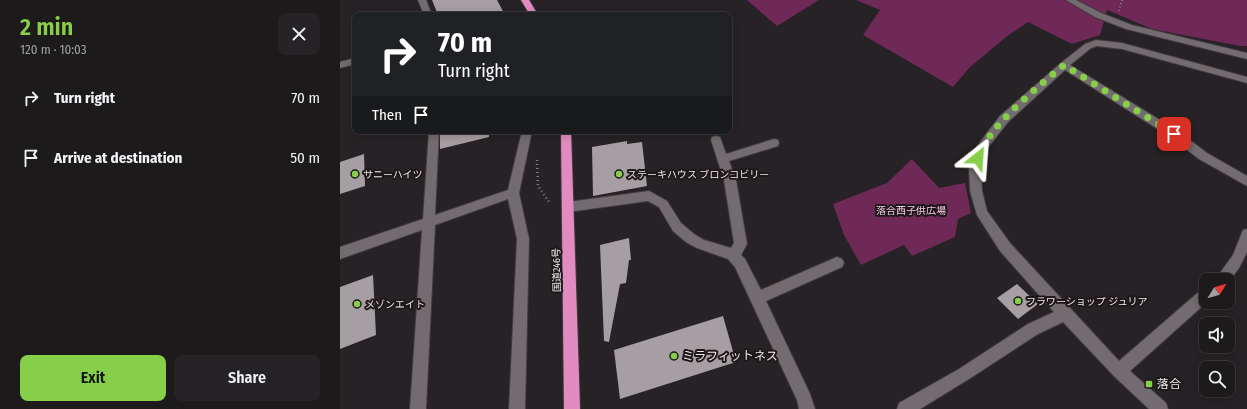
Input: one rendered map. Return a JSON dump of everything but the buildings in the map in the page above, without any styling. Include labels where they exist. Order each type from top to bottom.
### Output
[{"type":"highway","points":[[525,0],[531,12]]},
{"type":"highway","name":"国道246号","points":[[566,134],[572,409]]},
{"type":"street","points":[[422,0],[427,12]]},
{"type":"street","points":[[1070,0],[1129,27],[1247,56]]},
{"type":"street","points":[[1160,409],[1119,371],[1005,247],[981,212],[976,191],[975,168],[981,149],[1004,119],[1064,65],[1088,46],[1096,43],[1122,46],[1247,80]]},
{"type":"street","points":[[340,65],[352,62]]},
{"type":"street","points":[[1064,65],[1174,134],[1204,156],[1247,182]]},
{"type":"street","points":[[418,409],[434,134]]},
{"type":"street","points":[[517,409],[523,239],[513,192],[526,134]]},
{"type":"street","points":[[716,140],[730,180],[741,244],[733,255]]},
{"type":"street","points":[[722,159],[774,143]]},
{"type":"street","points":[[340,253],[513,192]]},
{"type":"street","points":[[568,207],[649,196],[663,204],[677,227],[690,238],[701,244],[733,255],[740,263],[758,298],[805,399],[807,409]]},
{"type":"street","points":[[1228,273],[1241,253],[1247,234]]},
{"type":"street","points":[[758,298],[837,263]]},
{"type":"street","points":[[1119,371],[1199,300]]},
{"type":"street","points":[[905,409],[964,374],[1033,329],[1065,314]]},
{"type":"path","points":[[537,157],[538,186],[549,202]]},
{"type":"green space","points":[[747,0],[819,0],[777,26]]},
{"type":"green space","points":[[856,0],[1247,0],[1247,46],[1240,46],[1152,29],[1107,10],[1100,35],[1072,44],[1028,22],[1006,37],[969,68],[953,87],[863,35],[880,10]]},
{"type":"green space","name":"落合西子供広場","points":[[912,159],[939,188],[965,183],[971,213],[958,219],[955,237],[912,256],[904,245],[861,265],[844,235],[833,204],[887,183]]},
{"type":"place","name":"サニーハイツ","points":[[355,174]]},
{"type":"place","name":"ステーキハウス ブロンコビリー","points":[[619,174]]},
{"type":"place","name":"フラワーショップ ジュリア","points":[[1018,301]]},
{"type":"place","name":"メゾンエイト","points":[[357,304]]},
{"type":"place","name":"ミラフィットネス","points":[[674,356]]},
{"type":"place","name":"落合","points":[[1149,384]]},
{"type":"route","points":[[978,158],[981,149],[1004,119],[1064,65],[1174,134]]}]
